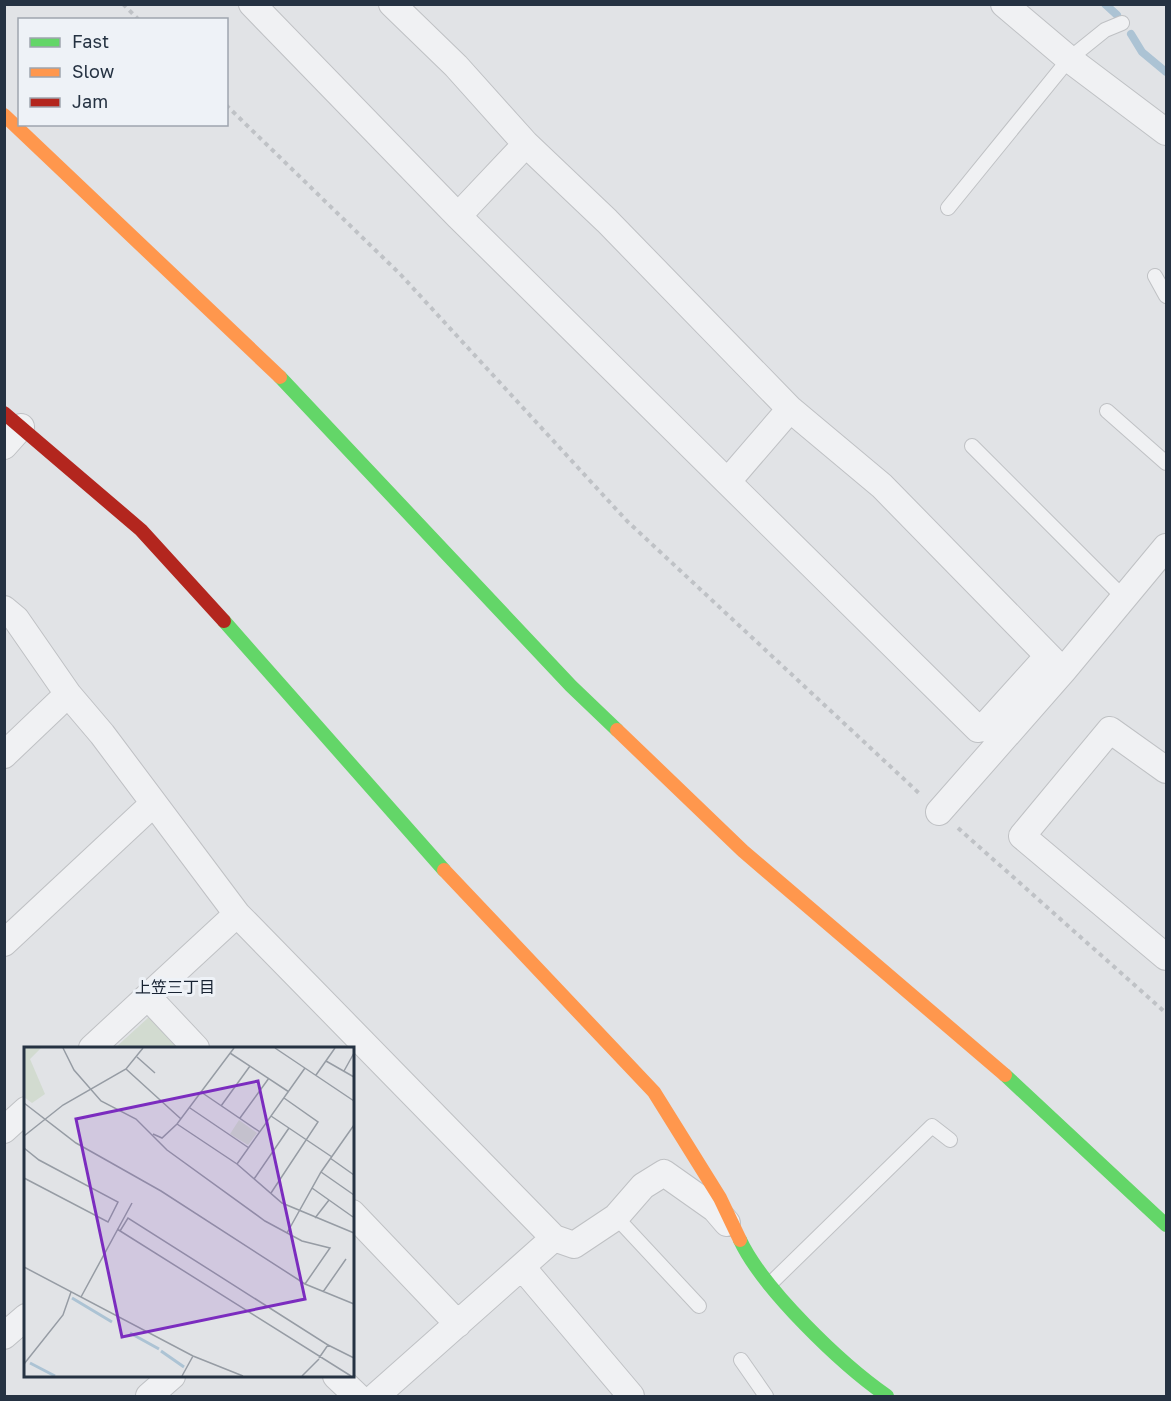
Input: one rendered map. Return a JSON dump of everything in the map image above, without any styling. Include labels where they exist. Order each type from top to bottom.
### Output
[{"type":"street","points":[[252,4],[458,216],[978,729],[983,728],[1124,598],[1167,547]]},
{"type":"street","points":[[392,4],[456,66],[526,144],[607,221],[790,409],[882,486],[1055,663]]},
{"type":"street","points":[[1004,4],[1069,59],[1167,132]]},
{"type":"street","points":[[4,115],[278,375],[571,686],[743,851],[996,1067],[1167,1225]]},
{"type":"street","points":[[458,216],[526,144]]},
{"type":"street","points":[[728,481],[790,409]]},
{"type":"street","points":[[4,446],[13,420],[141,530],[448,874],[654,1092],[720,1198],[750,1262],[853,1370],[887,1396]]},
{"type":"street","points":[[4,609],[16,619],[68,694],[102,734],[237,914],[554,1238],[574,1245],[616,1217],[643,1186],[664,1173],[715,1209],[740,1237]]},
{"type":"street","points":[[939,812],[1055,663]]},
{"type":"street","points":[[4,755],[68,694]]},
{"type":"street","points":[[1167,771],[1110,730],[1022,836],[1167,957]]},
{"type":"street","points":[[4,943],[153,804]]},
{"type":"street","points":[[93,1047],[237,914]]},
{"type":"street","points":[[148,997],[195,1047]]},
{"type":"street","points":[[4,1130],[24,1112]]},
{"type":"street","points":[[354,1215],[458,1324]]},
{"type":"street","points":[[376,1396],[554,1238]]},
{"type":"street","points":[[522,1267],[631,1396]]},
{"type":"street","points":[[4,1336],[24,1319]]},
{"type":"street","points":[[149,1396],[171,1377]]},
{"type":"street","points":[[337,1377],[357,1396]]},
{"type":"lane","points":[[948,208],[1069,59],[1105,30],[1122,23]]},
{"type":"lane","points":[[1155,276],[1167,296]]},
{"type":"lane","points":[[1107,411],[1167,464]]},
{"type":"lane","points":[[972,446],[1124,598]]},
{"type":"lane","points":[[770,1284],[932,1126],[950,1140]]},
{"type":"lane","points":[[616,1217],[699,1306]]},
{"type":"lane","points":[[741,1360],[766,1396]]},
{"type":"path","points":[[123,4],[137,18]]},
{"type":"path","points":[[228,107],[401,274],[627,521],[939,812],[1167,1012]]},
{"type":"shaded area","points":[[149,1017],[156,1017],[185,1047],[116,1047]]},
{"type":"waterway","points":[[1105,4],[1117,15]]},
{"type":"waterway","points":[[1131,34],[1142,52],[1166,72]]},
{"type":"traffic: fast","points":[[280,377],[571,686],[617,730]]},
{"type":"traffic: fast","points":[[224,621],[444,870]]},
{"type":"traffic: fast","points":[[1005,1075],[1166,1225]]},
{"type":"traffic: fast","points":[[740,1240],[766,1281],[784,1302],[826,1345],[887,1396]]},
{"type":"traffic: slow","points":[[4,115],[280,377]]},
{"type":"traffic: slow","points":[[617,730],[743,851],[1005,1075]]},
{"type":"traffic: slow","points":[[444,870],[654,1092],[720,1198],[740,1240]]},
{"type":"traffic: jam","points":[[4,413],[141,530],[224,621]]},
{"type":"district","name":"上笠三丁目","points":[[175,987]]}]
